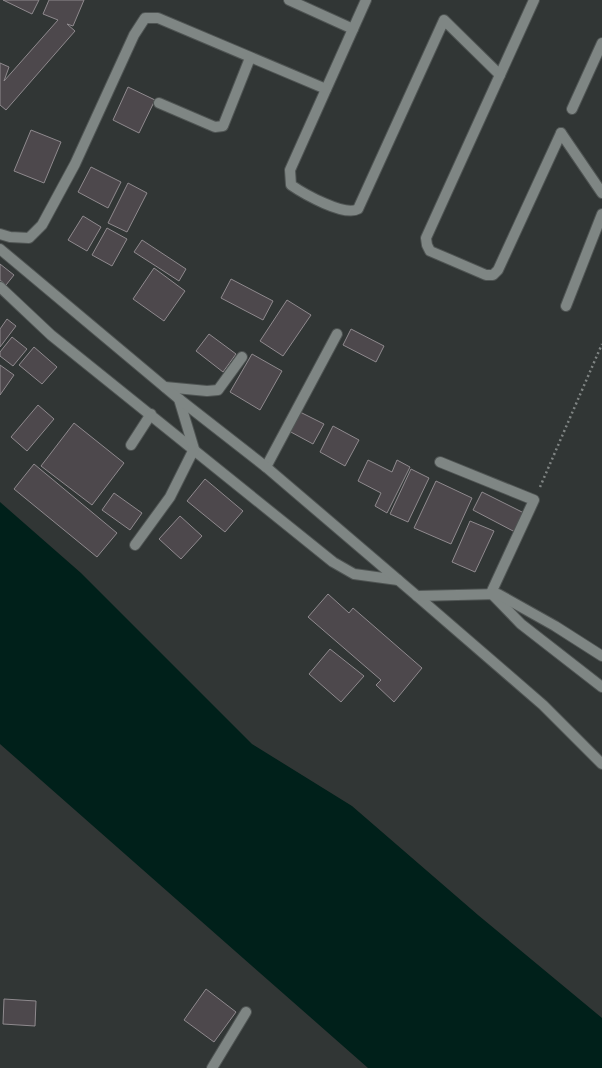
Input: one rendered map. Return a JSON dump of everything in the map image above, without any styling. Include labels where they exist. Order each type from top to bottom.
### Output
[{"type":"street","points":[[289,0],[353,29]]},
{"type":"street","points":[[366,0],[290,170],[291,185],[306,196],[349,212],[354,212],[358,209],[444,20],[500,75]]},
{"type":"street","points":[[534,0],[426,238],[427,245],[430,251],[486,275],[493,275],[498,270],[561,132],[602,193]]},
{"type":"street","points":[[0,234],[29,238],[42,225],[75,164],[134,35],[145,18],[158,18],[326,90]]},
{"type":"street","points":[[572,108],[602,43]]},
{"type":"street","points":[[159,103],[215,127],[222,126],[250,58]]},
{"type":"street","points":[[566,306],[602,214]]},
{"type":"street","points":[[0,249],[179,399],[266,466],[543,705],[602,764]]},
{"type":"street","points":[[0,287],[51,335],[333,562],[354,574],[398,580]]},
{"type":"street","points":[[266,466],[337,334]]},
{"type":"street","points":[[165,387],[207,391],[218,390],[242,357]]},
{"type":"street","points":[[135,545],[170,497],[194,449],[179,399]]},
{"type":"street","points":[[131,445],[151,414]]},
{"type":"street","points":[[440,462],[534,500],[491,593]]},
{"type":"street","points":[[491,593],[521,624],[602,687]]},
{"type":"street","points":[[417,596],[491,593],[504,596],[602,656]]},
{"type":"street","points":[[212,1068],[246,1012]]},
{"type":"path","points":[[534,500],[602,344]]},
{"type":"shaded area","points":[[0,502],[81,573],[252,744],[352,806],[478,915],[602,1018],[602,1068],[368,1068],[0,744]]},
{"type":"building","points":[[3,0],[39,0],[32,14]]},
{"type":"building","points":[[49,0],[84,0],[73,26],[67,24],[75,31],[6,110],[0,105],[0,63],[9,67],[4,81],[58,20],[43,14]]},
{"type":"building","points":[[128,87],[155,100],[139,133],[113,120]]},
{"type":"building","points":[[31,130],[61,142],[44,183],[14,171]]},
{"type":"building","points":[[91,167],[121,182],[108,208],[78,192]]},
{"type":"building","points":[[128,183],[147,193],[127,232],[108,223]]},
{"type":"building","points":[[83,216],[101,227],[87,251],[68,240]]},
{"type":"building","points":[[107,228],[127,239],[112,266],[92,255]]},
{"type":"building","points":[[142,240],[186,269],[179,281],[134,252]]},
{"type":"building","points":[[0,264],[14,275],[6,285],[0,280]]},
{"type":"building","points":[[154,268],[185,291],[164,321],[133,299]]},
{"type":"building","points":[[231,279],[273,301],[263,320],[221,298]]},
{"type":"building","points":[[287,300],[311,315],[283,356],[260,341]]},
{"type":"building","points":[[7,319],[16,326],[0,347],[0,329]]},
{"type":"building","points":[[351,329],[384,346],[376,362],[343,345]]},
{"type":"building","points":[[209,334],[236,354],[223,372],[196,351]]},
{"type":"building","points":[[12,337],[27,349],[13,366],[0,356],[0,352]]},
{"type":"building","points":[[34,347],[57,367],[42,384],[19,365]]},
{"type":"building","points":[[252,354],[282,371],[260,410],[230,392]]},
{"type":"building","points":[[0,365],[14,375],[0,395]]},
{"type":"building","points":[[38,405],[54,419],[27,451],[11,437]]},
{"type":"building","points":[[300,412],[324,424],[313,444],[289,431]]},
{"type":"building","points":[[74,423],[124,463],[92,505],[41,466]]},
{"type":"building","points":[[333,426],[359,440],[345,466],[320,452]]},
{"type":"building","points":[[368,460],[392,472],[397,460],[410,467],[387,513],[375,506],[381,493],[358,481]]},
{"type":"building","points":[[34,464],[117,533],[97,557],[14,489]]},
{"type":"building","points":[[411,469],[429,478],[408,522],[390,514]]},
{"type":"building","points":[[205,479],[243,511],[225,532],[187,501]]},
{"type":"building","points":[[436,481],[472,498],[451,544],[414,528]]},
{"type":"building","points":[[482,492],[524,513],[515,532],[473,510]]},
{"type":"building","points":[[114,493],[142,513],[130,530],[102,510]]},
{"type":"building","points":[[180,516],[202,536],[181,559],[159,539]]},
{"type":"building","points":[[470,521],[494,531],[475,572],[452,562]]},
{"type":"building","points":[[328,594],[349,613],[353,608],[422,668],[394,702],[376,685],[381,680],[308,617]]},
{"type":"building","points":[[330,649],[364,676],[341,702],[309,674]]},
{"type":"building","points":[[206,989],[236,1012],[214,1042],[184,1020]]},
{"type":"building","points":[[4,999],[36,1001],[35,1026],[3,1024]]}]
